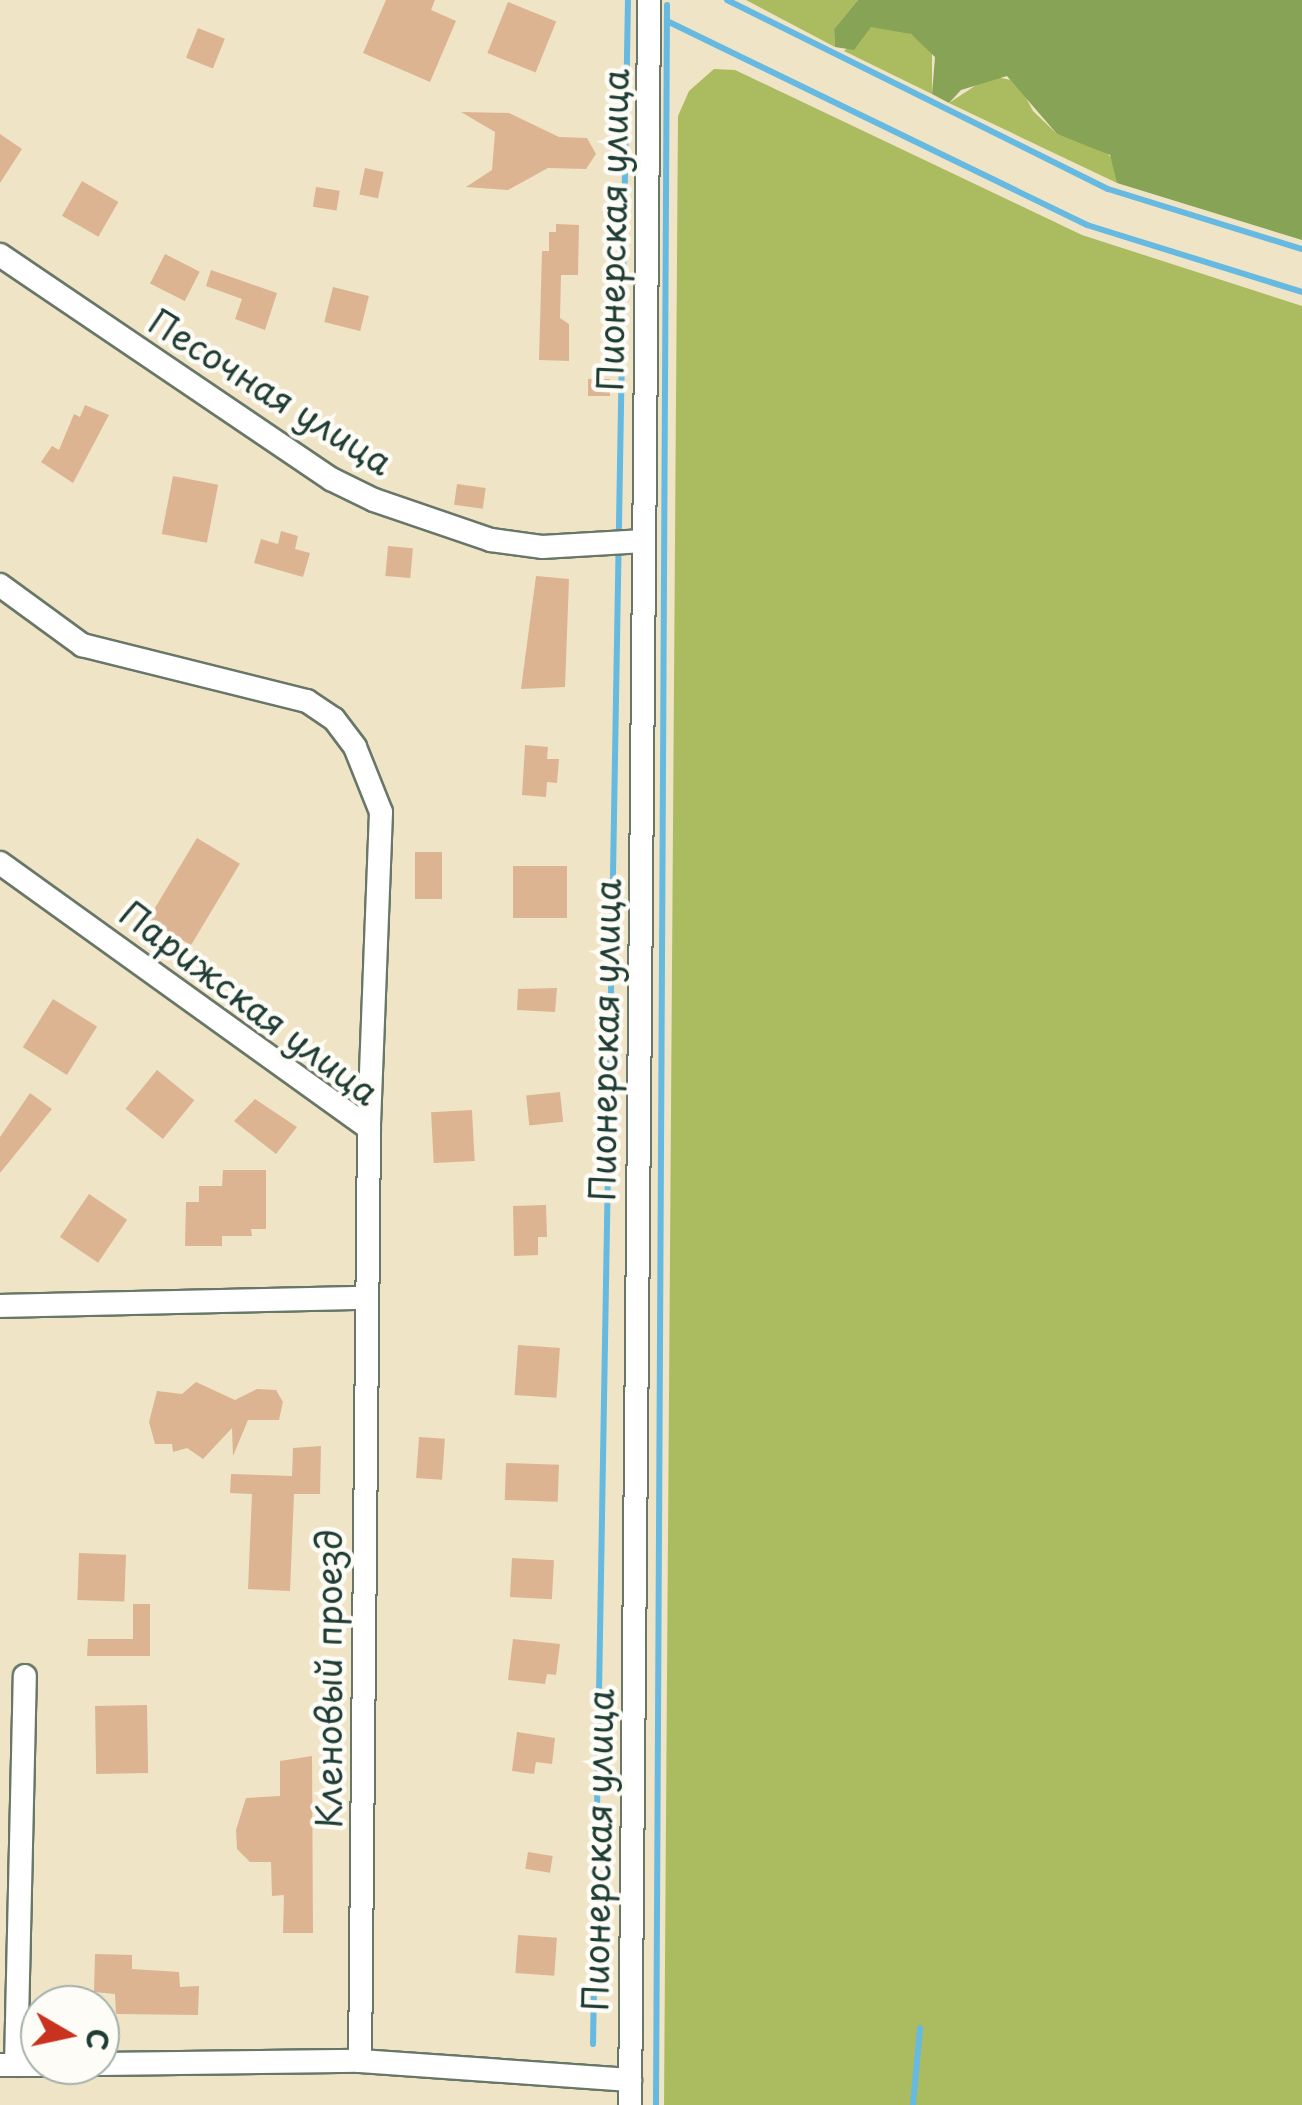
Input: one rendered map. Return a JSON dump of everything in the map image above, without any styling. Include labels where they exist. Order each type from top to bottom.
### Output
[{"type":"street","name":"Пионерская улица","points":[[630,2105],[649,0]]},
{"type":"street","name":"Песочная улица","points":[[0,255],[331,480],[374,500],[491,540],[542,547],[644,542]]},
{"type":"street","points":[[0,585],[82,645],[307,701],[334,719],[355,747],[381,812],[369,1128]]},
{"type":"street","name":"Парижская улица","points":[[0,863],[369,1128],[366,1298]]},
{"type":"street","points":[[0,1306],[366,1298]]},
{"type":"street","name":"Кленовый проезд","points":[[360,2061],[366,1298]]},
{"type":"street","points":[[8,2065],[25,1676]]},
{"type":"street","points":[[120,2064],[360,2061],[630,2080]]},
{"type":"green space","points":[[746,0],[858,0],[834,29],[835,47]]},
{"type":"green space","points":[[858,0],[1302,0],[1302,240],[1117,183],[1110,155],[1057,134],[1007,76],[961,90],[949,103],[932,94],[935,57],[911,34],[871,27],[854,50],[835,47],[834,29]]},
{"type":"green space","points":[[883,25],[911,34],[932,51],[932,94],[844,51],[871,27]]},
{"type":"green space","points":[[714,69],[735,70],[1082,235],[1302,306],[1302,2105],[664,2105],[678,116],[689,91]]},
{"type":"green space","points":[[990,76],[1017,81],[1033,111],[1057,134],[1104,150],[1116,163],[1117,183],[949,103]]},
{"type":"building","points":[[386,0],[435,0],[431,10],[456,21],[430,82],[363,53]]},
{"type":"building","points":[[508,2],[556,21],[536,72],[487,53]]},
{"type":"building","points":[[198,28],[225,39],[213,69],[186,58]]},
{"type":"building","points":[[461,112],[509,113],[559,137],[587,138],[596,154],[586,169],[548,168],[508,190],[466,187],[492,170],[495,132]]},
{"type":"building","points":[[0,134],[22,149],[0,183]]},
{"type":"building","points":[[365,168],[384,172],[378,198],[359,194]]},
{"type":"building","points":[[82,181],[118,202],[98,237],[62,216]]},
{"type":"building","points":[[316,187],[340,191],[337,211],[313,207]]},
{"type":"building","points":[[556,224],[579,225],[578,275],[561,275],[560,318],[569,324],[569,361],[539,360],[542,251],[549,251],[549,232],[556,232]]},
{"type":"building","points":[[165,254],[200,272],[185,301],[150,283]]},
{"type":"building","points":[[211,270],[277,293],[265,330],[235,319],[242,299],[206,286]]},
{"type":"building","points":[[333,287],[369,296],[360,331],[324,322]]},
{"type":"building","points":[[588,379],[610,379],[610,396],[588,396]]},
{"type":"building","points":[[85,405],[109,415],[73,483],[41,462],[52,446],[59,450],[74,414],[80,417]]},
{"type":"building","points":[[173,476],[218,485],[207,543],[162,534]]},
{"type":"building","points":[[457,484],[486,488],[483,509],[454,505]]},
{"type":"building","points":[[281,531],[298,536],[295,549],[310,553],[303,577],[254,563],[261,539],[278,544]]},
{"type":"building","points":[[388,546],[413,548],[410,578],[385,576]]},
{"type":"building","points":[[536,576],[569,579],[565,687],[521,689]]},
{"type":"building","points":[[525,745],[548,747],[547,759],[559,759],[557,783],[547,782],[546,797],[522,795]]},
{"type":"building","points":[[197,838],[240,864],[191,945],[148,919]]},
{"type":"building","points":[[415,852],[442,852],[442,899],[415,899]]},
{"type":"building","points":[[513,866],[567,866],[567,918],[513,918]]},
{"type":"building","points":[[557,988],[555,1012],[517,1010],[518,989]]},
{"type":"building","points":[[53,999],[97,1027],[67,1075],[23,1047]]},
{"type":"building","points":[[157,1070],[194,1100],[163,1139],[126,1109]]},
{"type":"building","points":[[560,1092],[563,1122],[529,1125],[526,1096]]},
{"type":"building","points":[[30,1093],[52,1109],[0,1173],[0,1137]]},
{"type":"building","points":[[255,1099],[297,1127],[276,1154],[234,1121]]},
{"type":"building","points":[[472,1110],[475,1161],[434,1163],[431,1112]]},
{"type":"building","points":[[223,1170],[266,1170],[266,1229],[251,1229],[252,1236],[222,1236],[222,1246],[185,1246],[186,1202],[199,1202],[199,1186],[222,1186]]},
{"type":"building","points":[[89,1194],[127,1220],[98,1263],[60,1237]]},
{"type":"building","points":[[546,1205],[547,1237],[538,1237],[538,1255],[514,1256],[513,1206]]},
{"type":"building","points":[[518,1345],[560,1348],[556,1398],[515,1395]]},
{"type":"building","points":[[196,1382],[235,1400],[257,1389],[276,1390],[283,1402],[279,1420],[248,1420],[233,1456],[232,1428],[203,1459],[187,1448],[173,1452],[172,1444],[155,1444],[149,1422],[157,1391],[182,1394]]},
{"type":"building","points":[[419,1437],[445,1439],[442,1480],[416,1478]]},
{"type":"building","points":[[321,1446],[320,1494],[294,1494],[290,1591],[248,1589],[252,1494],[230,1493],[231,1474],[292,1476],[293,1448]]},
{"type":"building","points":[[506,1463],[559,1465],[558,1502],[505,1500]]},
{"type":"building","points":[[79,1553],[126,1555],[124,1602],[77,1600]]},
{"type":"building","points":[[512,1558],[554,1560],[552,1599],[510,1597]]},
{"type":"building","points":[[133,1604],[150,1604],[150,1656],[87,1656],[88,1639],[133,1639]]},
{"type":"building","points":[[513,1639],[560,1644],[556,1675],[547,1674],[545,1684],[508,1680]]},
{"type":"building","points":[[147,1705],[148,1773],[96,1774],[95,1706]]},
{"type":"building","points":[[517,1732],[555,1738],[552,1764],[536,1762],[534,1774],[512,1771]]},
{"type":"building","points":[[312,1756],[313,1933],[283,1933],[284,1895],[272,1896],[271,1862],[250,1862],[237,1849],[236,1830],[246,1798],[280,1796],[280,1761]]},
{"type":"building","points":[[528,1852],[553,1856],[550,1873],[525,1869]]},
{"type":"building","points":[[518,1935],[557,1938],[554,1976],[515,1973]]},
{"type":"building","points":[[95,1954],[132,1955],[132,1969],[179,1972],[180,1987],[199,1986],[198,2015],[120,2014],[120,1985],[94,1985]]},
{"type":"waterway","points":[[593,2044],[628,0]]},
{"type":"waterway","points":[[727,0],[1108,189],[1302,249]]},
{"type":"waterway","points":[[656,2105],[667,5]]},
{"type":"waterway","points":[[667,21],[1087,225],[1302,292]]},
{"type":"waterway","points":[[913,2105],[920,2028]]}]
